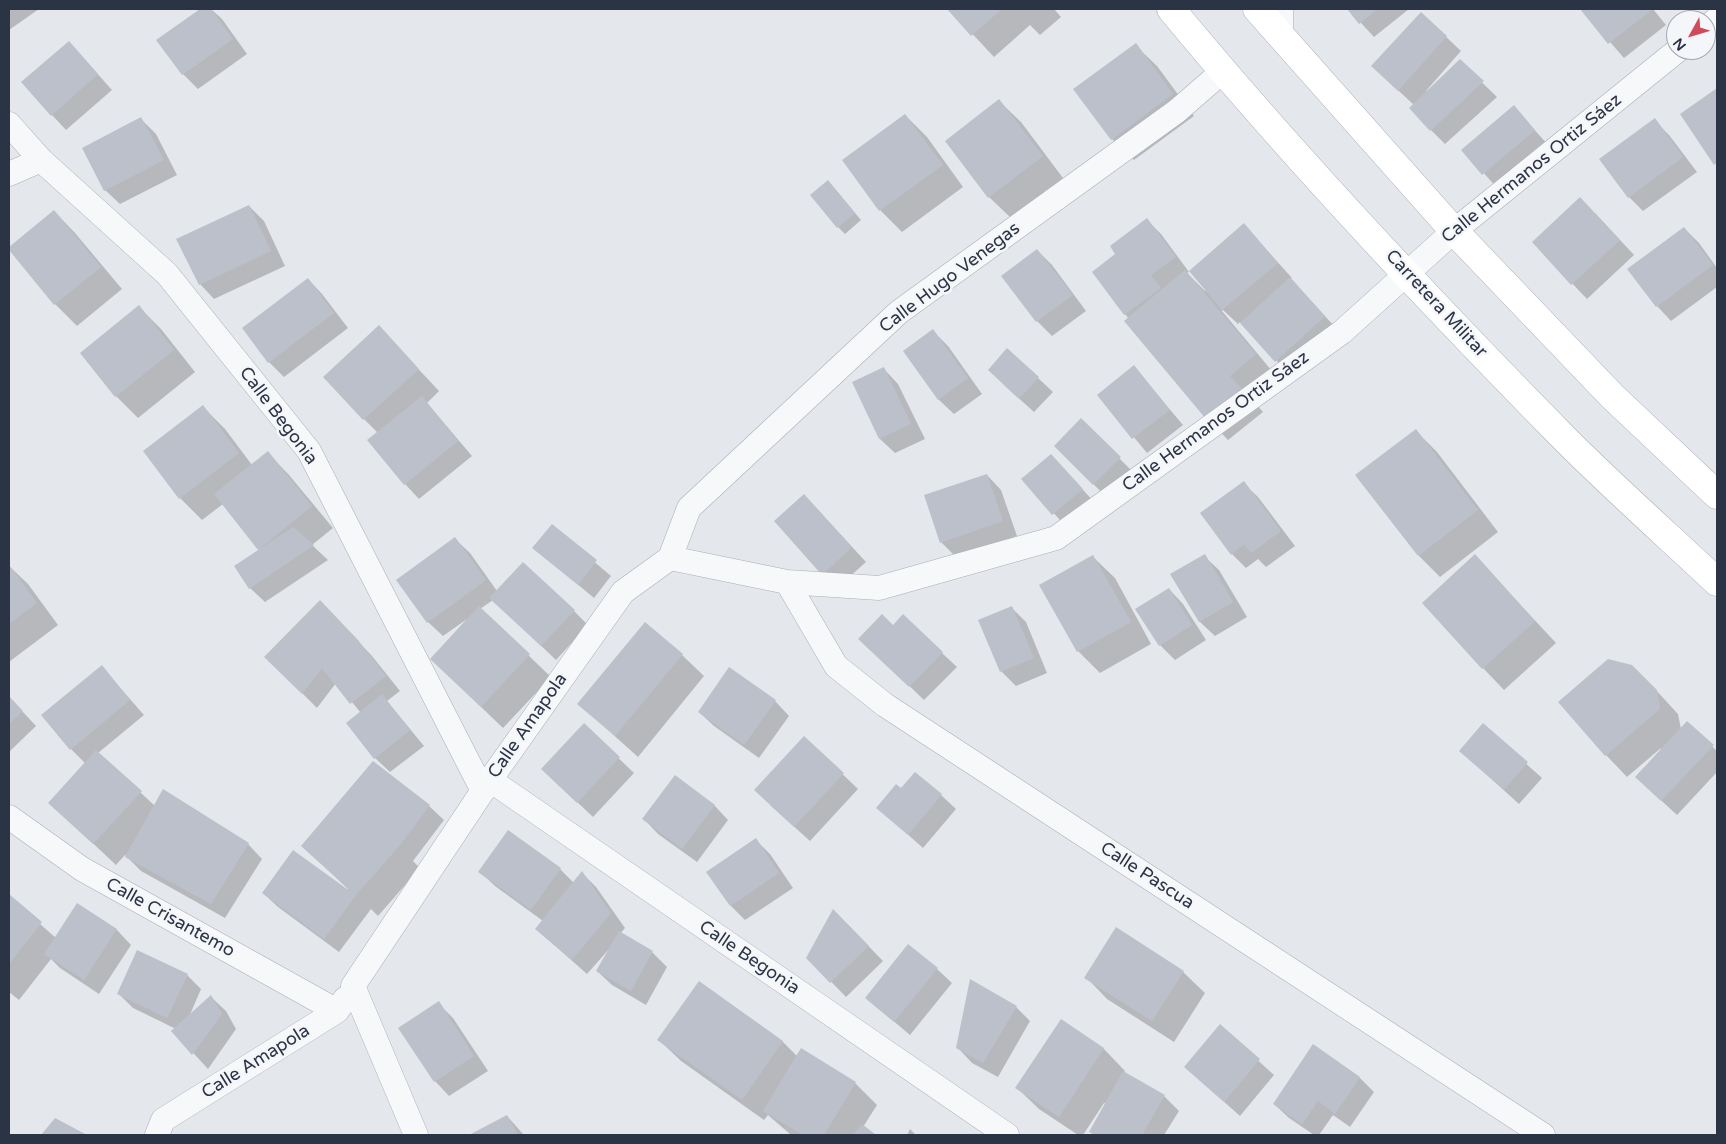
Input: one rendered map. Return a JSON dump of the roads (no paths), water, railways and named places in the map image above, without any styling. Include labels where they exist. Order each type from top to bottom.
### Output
[{"type":"main road","name":"Carretera Militar","points":[[1171,9],[1223,71],[1406,273],[1568,442],[1717,582]]},
{"type":"main road","points":[[1257,9],[1454,231],[1612,396],[1717,495]]},
{"type":"street","points":[[1281,9],[1281,37]]},
{"type":"street","name":"Calle Hermanos Ortiz Sáez","points":[[670,558],[787,582],[879,588],[1056,538],[1342,332],[1454,231],[1666,60]]},
{"type":"street","name":"Calle Hugo Venegas","points":[[670,558],[689,508],[899,312],[1178,111],[1223,71]]},
{"type":"street","name":"Calle Begonia","points":[[9,124],[41,160],[167,274],[309,451],[487,785],[1007,1135]]},
{"type":"street","points":[[9,174],[41,160]]},
{"type":"street","name":"Calle Amapola","points":[[157,1135],[163,1120],[337,1011],[487,785],[623,592],[670,558]]},
{"type":"street","name":"Calle Pascua","points":[[787,582],[836,666],[885,705],[1543,1135]]},
{"type":"street","name":"Calle Crisantemo","points":[[9,817],[82,869],[337,1011]]},
{"type":"street","points":[[353,986],[416,1135]]}]
